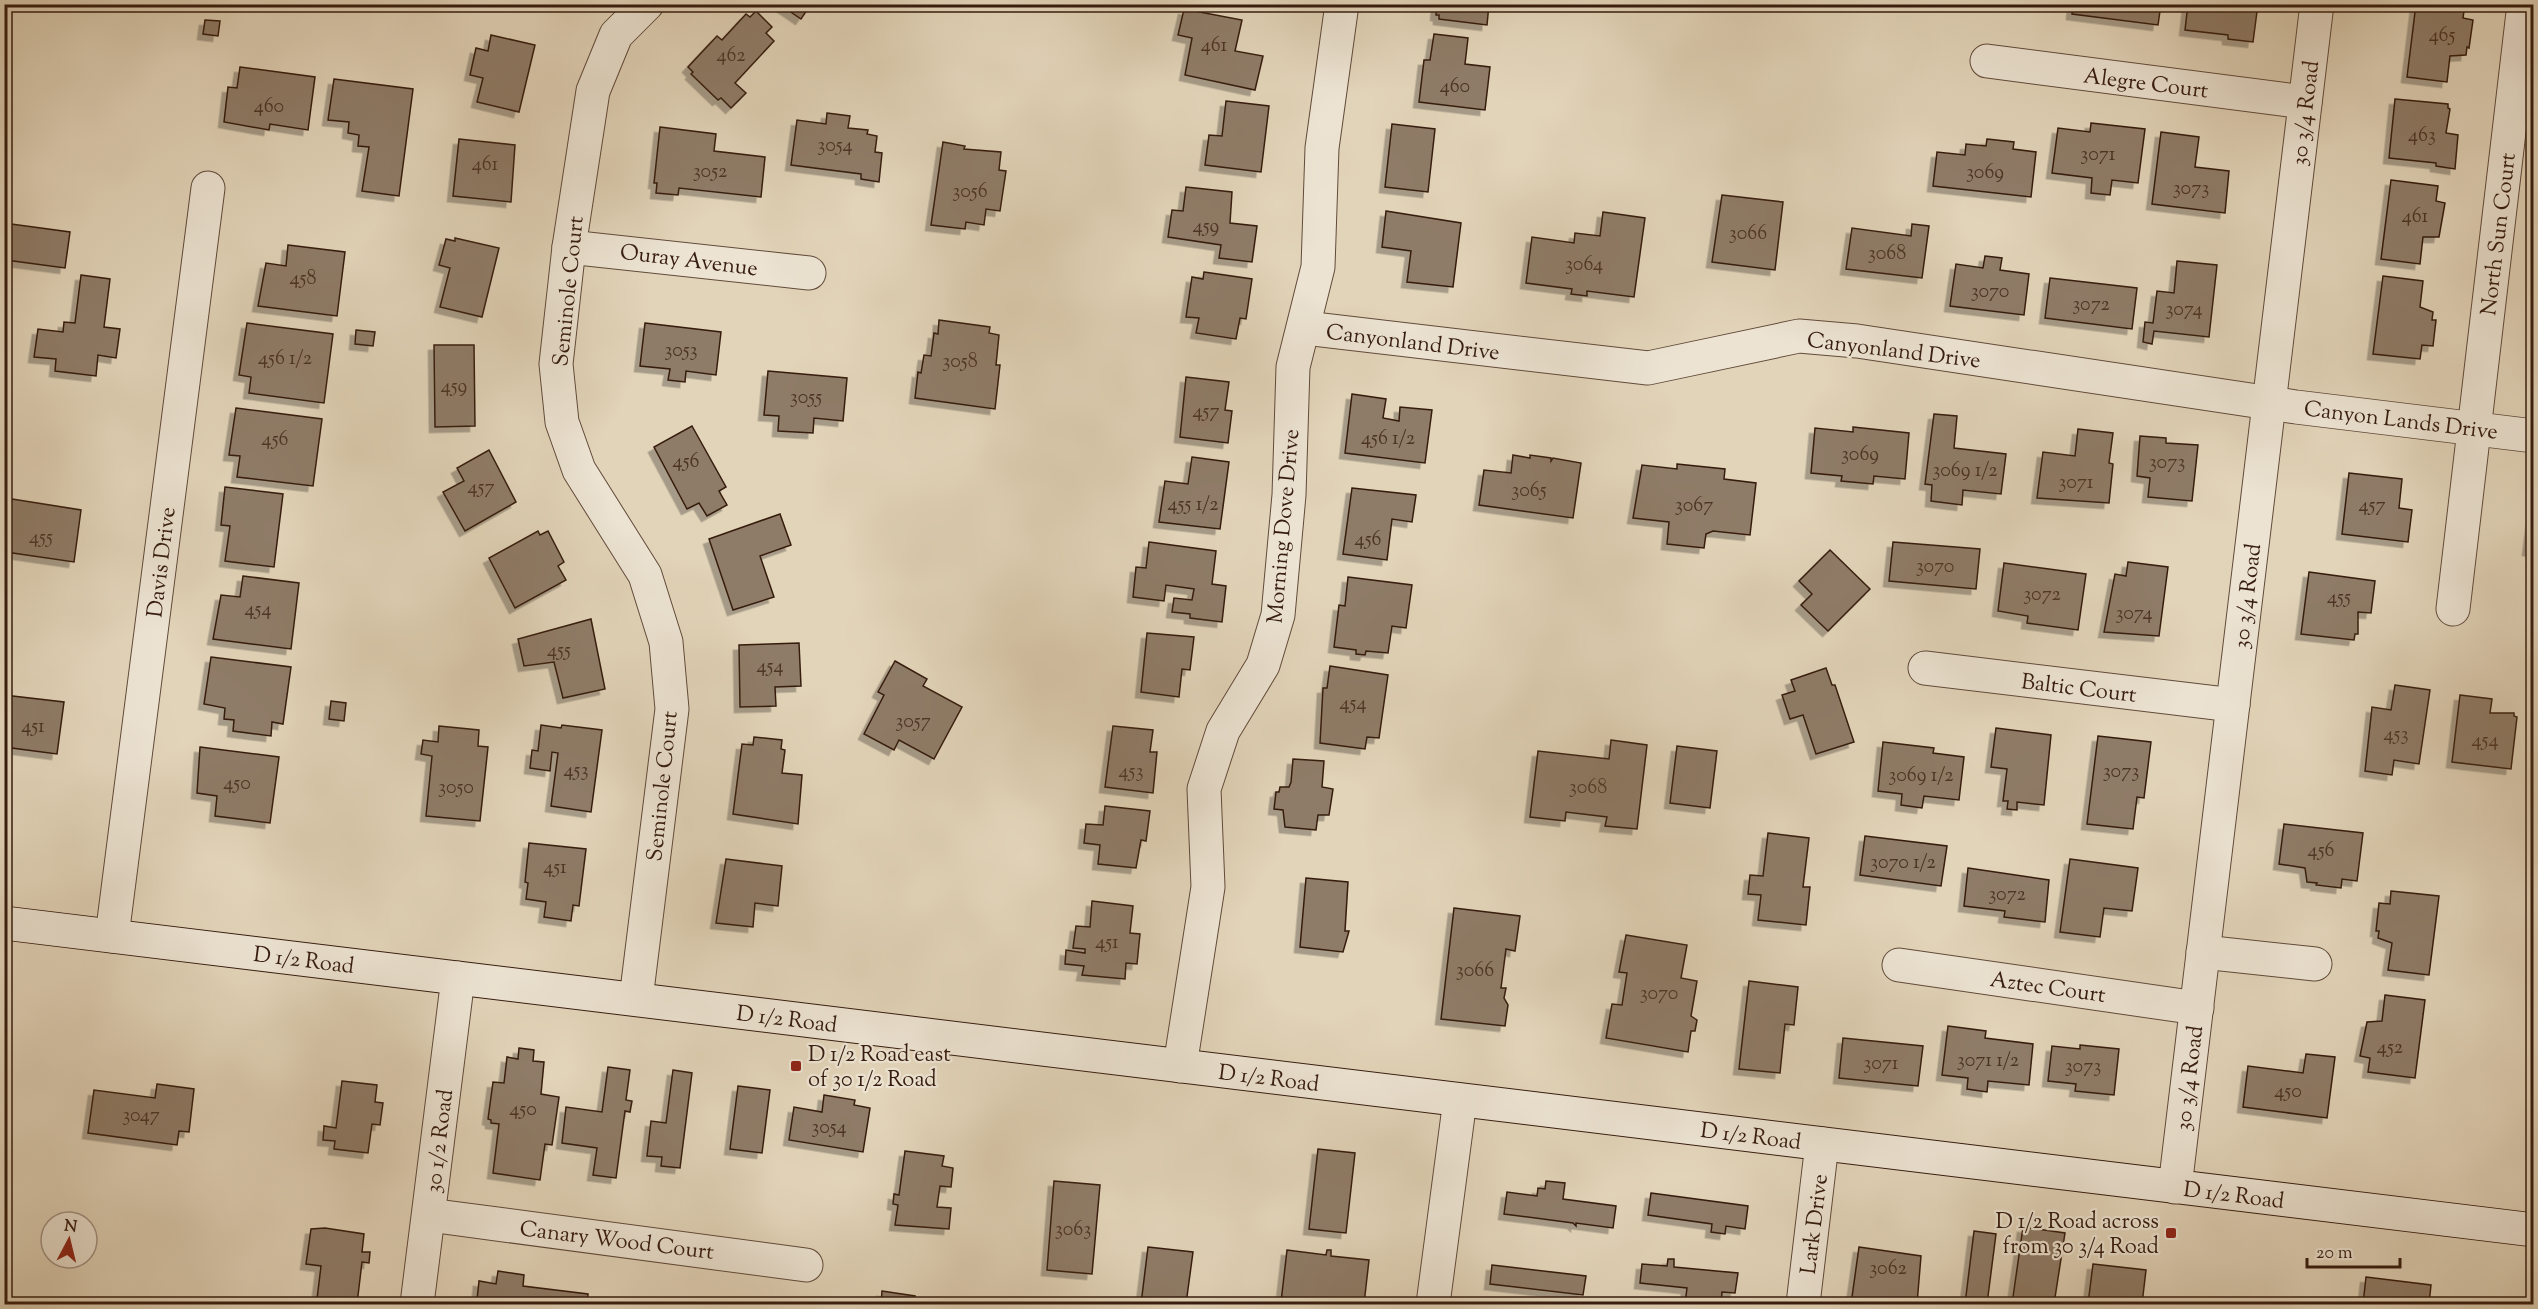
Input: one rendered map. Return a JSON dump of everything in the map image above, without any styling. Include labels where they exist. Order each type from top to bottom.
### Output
[{"type":"street","name":"Seminole Court","points":[[636,999],[672,709],[666,642],[645,575],[579,470],[562,422],[556,364],[569,247],[593,91],[616,35],[647,4]]},
{"type":"street","name":"30 3/4 Road","points":[[2175,1187],[2317,4]]},
{"type":"street","name":"North Sun Court","points":[[2453,609],[2524,4]]},
{"type":"street","name":"Morning Dove Drive","points":[[1180,1066],[1208,887],[1204,789],[1223,731],[1263,665],[1278,615],[1289,495],[1293,367],[1305,328],[1318,267],[1322,148],[1341,7]]},
{"type":"street","name":"Alegre Court","points":[[1987,61],[2305,102]]},
{"type":"street","name":"Davis Drive","points":[[112,936],[208,188]]},
{"type":"street","name":"Ouray Avenue","points":[[569,247],[809,273]]},
{"type":"street","name":"Canyonland Drive","points":[[1305,328],[1648,368],[1799,336],[1857,341],[2269,402]]},
{"type":"street","name":"Canyon Lands Drive","points":[[2269,402],[2534,436]]},
{"type":"street","name":"Baltic Court","points":[[1925,668],[2233,705]]},
{"type":"street","name":"D 1/2 Road","points":[[4,922],[2534,1230]]},
{"type":"street","points":[[2203,952],[2315,964]]},
{"type":"street","name":"Aztec Court","points":[[1899,964],[2197,1008]]},
{"type":"street","name":"30 1/2 Road","points":[[417,1305],[458,978]]},
{"type":"street","points":[[1433,1305],[1460,1100]]},
{"type":"street","name":"Lark Drive","points":[[1803,1305],[1822,1144]]},
{"type":"street","name":"Canary Wood Court","points":[[429,1215],[806,1264]]},
{"type":"building","points":[[779,4],[811,4],[801,19]]},
{"type":"building","points":[[1437,4],[1489,4],[1487,25],[1439,19],[1439,15],[1436,15]]},
{"type":"building","points":[[2073,4],[2161,4],[2158,25],[2072,14]]},
{"type":"building","points":[[2188,4],[2258,4],[2253,42],[2228,39],[2228,35],[2185,30]]},
{"type":"building","points":[[2416,4],[2465,4],[2463,18],[2473,20],[2466,55],[2450,56],[2447,82],[2407,77]]},
{"type":"building","points":[[1184,9],[1242,20],[1235,51],[1263,56],[1255,90],[1185,75],[1192,38],[1178,35]]},
{"type":"building","points":[[756,11],[772,27],[766,33],[774,41],[735,83],[746,93],[731,108],[721,98],[718,100],[691,74],[693,72],[688,67],[717,36],[722,40],[746,14],[750,17]]},
{"type":"building","points":[[205,20],[220,21],[218,36],[203,34]]},
{"type":"building","points":[[1434,34],[1468,38],[1465,64],[1490,67],[1485,110],[1419,102],[1424,60],[1430,60]]},
{"type":"building","points":[[491,35],[535,45],[519,112],[477,102],[483,78],[470,75],[476,48],[488,51]]},
{"type":"building","points":[[240,67],[315,77],[308,130],[270,124],[269,130],[224,122],[228,87],[237,88]]},
{"type":"building","points":[[334,79],[413,89],[399,196],[362,191],[369,147],[358,146],[359,135],[348,133],[349,122],[328,120]]},
{"type":"building","points":[[2395,99],[2448,104],[2450,109],[2446,133],[2458,135],[2455,169],[2436,166],[2436,163],[2389,158]]},
{"type":"building","points":[[1226,101],[1269,106],[1261,172],[1205,165],[1209,135],[1222,136]]},
{"type":"building","points":[[827,113],[850,116],[848,128],[868,130],[867,134],[877,136],[875,152],[882,153],[879,182],[861,179],[861,174],[791,165],[797,120],[826,124]]},
{"type":"building","points":[[2091,123],[2145,129],[2138,183],[2112,180],[2110,195],[2091,193],[2092,178],[2052,173],[2058,128],[2090,132]]},
{"type":"building","points":[[1392,124],[1435,129],[1428,192],[1385,187]]},
{"type":"building","points":[[660,127],[716,134],[714,151],[765,157],[761,197],[679,188],[678,195],[656,193],[657,183],[654,183]]},
{"type":"building","points":[[2161,132],[2199,137],[2195,167],[2229,171],[2225,213],[2152,204]]},
{"type":"building","points":[[459,139],[515,145],[511,202],[453,196]]},
{"type":"building","points":[[1987,139],[2014,142],[2013,149],[2036,152],[2031,197],[1933,186],[1937,152],[1965,155],[1966,144],[1986,146]]},
{"type":"building","points":[[943,142],[965,146],[964,149],[1001,152],[999,170],[1006,171],[1000,211],[986,209],[984,225],[966,222],[965,229],[931,225]]},
{"type":"building","points":[[2391,180],[2438,186],[2436,201],[2445,203],[2439,237],[2423,237],[2420,264],[2381,259]]},
{"type":"building","points":[[1186,187],[1232,192],[1230,223],[1257,226],[1252,262],[1219,258],[1221,245],[1168,237],[1172,210],[1183,211]]},
{"type":"building","points":[[1722,195],[1783,202],[1775,270],[1712,262]]},
{"type":"building","points":[[1386,211],[1461,223],[1453,287],[1407,282],[1411,251],[1382,247]]},
{"type":"building","points":[[1603,212],[1645,218],[1634,297],[1587,291],[1587,296],[1571,294],[1572,289],[1526,283],[1532,237],[1574,243],[1575,233],[1600,236]]},
{"type":"building","points":[[11,224],[70,232],[65,268],[6,260]]},
{"type":"building","points":[[1912,224],[1929,226],[1922,278],[1846,269],[1852,228],[1911,236]]},
{"type":"building","points":[[455,238],[499,248],[482,317],[440,307],[450,268],[439,265],[446,239],[455,241]]},
{"type":"building","points":[[288,245],[345,252],[337,316],[258,306],[266,263],[286,266]]},
{"type":"building","points":[[1985,256],[2002,258],[2000,270],[2029,274],[2024,315],[1950,306],[1956,264],[1983,268]]},
{"type":"building","points":[[2177,261],[2217,265],[2209,337],[2154,331],[2152,344],[2143,342],[2145,322],[2153,323],[2157,291],[2174,293]]},
{"type":"building","points":[[1204,272],[1252,279],[1246,319],[1240,318],[1236,339],[1196,333],[1199,318],[1186,317],[1192,277],[1203,279]]},
{"type":"building","points":[[81,275],[110,279],[104,327],[120,329],[116,358],[98,355],[96,376],[55,371],[56,359],[34,357],[38,329],[63,332],[64,322],[75,323]]},
{"type":"building","points":[[2383,276],[2423,281],[2420,307],[2433,312],[2432,320],[2436,320],[2433,346],[2422,345],[2420,359],[2373,354]]},
{"type":"building","points":[[2050,278],[2137,288],[2132,329],[2045,318]]},
{"type":"building","points":[[939,320],[990,327],[989,333],[999,335],[996,365],[1000,365],[995,409],[915,398],[918,372],[921,373],[924,355],[931,356],[934,333],[938,334]]},
{"type":"building","points":[[247,323],[333,334],[324,403],[249,393],[251,377],[239,375]]},
{"type":"building","points":[[645,323],[721,332],[716,375],[686,371],[685,382],[668,380],[670,369],[640,366]]},
{"type":"building","points":[[356,330],[375,332],[373,346],[355,344]]},
{"type":"building","points":[[434,345],[474,345],[475,426],[435,427]]},
{"type":"building","points":[[768,371],[847,378],[843,421],[814,418],[813,433],[778,431],[779,416],[764,415]]},
{"type":"building","points":[[1186,377],[1229,382],[1225,410],[1232,411],[1228,443],[1180,437]]},
{"type":"building","points":[[1352,394],[1386,399],[1383,418],[1399,421],[1400,407],[1432,410],[1425,463],[1345,453]]},
{"type":"building","points":[[236,408],[322,419],[313,486],[237,477],[240,456],[229,455]]},
{"type":"building","points":[[1934,414],[1957,416],[1954,448],[2006,454],[2001,494],[1963,490],[1962,505],[1931,501],[1932,485],[1925,484]]},
{"type":"building","points":[[692,426],[726,487],[719,491],[727,505],[707,516],[699,503],[687,509],[654,447]]},
{"type":"building","points":[[1853,427],[1909,433],[1905,479],[1874,476],[1873,484],[1841,481],[1842,476],[1811,473],[1815,428],[1853,432]]},
{"type":"building","points":[[2078,429],[2113,433],[2109,463],[2113,464],[2109,503],[2037,498],[2043,452],[2075,456]]},
{"type":"building","points":[[2140,436],[2166,438],[2166,443],[2198,445],[2192,501],[2148,497],[2150,478],[2137,476]]},
{"type":"building","points":[[489,450],[516,502],[465,531],[443,492],[464,481],[457,468]]},
{"type":"building","points":[[1513,455],[1530,458],[1530,455],[1551,458],[1551,461],[1553,458],[1581,463],[1573,518],[1479,505],[1484,470],[1511,473]]},
{"type":"building","points":[[1192,457],[1229,462],[1220,529],[1159,522],[1165,481],[1188,484]]},
{"type":"building","points":[[1677,464],[1725,469],[1724,479],[1756,483],[1750,535],[1713,531],[1706,534],[1704,548],[1667,544],[1669,522],[1633,518],[1642,465],[1677,469]]},
{"type":"building","points":[[2349,473],[2402,479],[2399,508],[2412,510],[2408,542],[2342,534]]},
{"type":"building","points":[[225,487],[283,494],[274,567],[225,561],[230,526],[221,525]]},
{"type":"building","points":[[1352,488],[1416,495],[1412,522],[1392,519],[1387,560],[1343,554]]},
{"type":"building","points":[[12,499],[81,510],[74,562],[6,552],[4,528],[8,529],[9,526],[4,525],[4,515],[9,516]]},
{"type":"building","points":[[2534,502],[2534,551],[2528,550]]},
{"type":"building","points":[[780,514],[791,545],[760,556],[774,597],[733,610],[709,539]]},
{"type":"building","points":[[538,531],[540,535],[548,531],[564,562],[558,566],[566,580],[515,608],[489,558]]},
{"type":"building","points":[[1149,542],[1216,551],[1212,584],[1226,586],[1222,622],[1190,618],[1190,614],[1172,612],[1174,598],[1192,600],[1194,589],[1166,585],[1164,601],[1133,597],[1136,567],[1146,568]]},
{"type":"building","points":[[1893,542],[1980,549],[1976,589],[1889,581]]},
{"type":"building","points":[[1830,550],[1870,589],[1828,631],[1801,605],[1812,594],[1799,581]]},
{"type":"building","points":[[2128,562],[2168,567],[2159,636],[2104,632],[2115,574],[2126,576]]},
{"type":"building","points":[[2004,563],[2086,574],[2078,630],[2027,623],[2028,616],[1998,611]]},
{"type":"building","points":[[2309,572],[2375,581],[2371,613],[2358,612],[2358,634],[2355,634],[2354,640],[2301,634]]},
{"type":"building","points":[[243,576],[299,583],[291,649],[213,639],[221,595],[240,597]]},
{"type":"building","points":[[1348,577],[1412,585],[1406,628],[1392,626],[1388,653],[1366,651],[1365,655],[1356,654],[1356,650],[1334,647],[1339,605],[1345,606]]},
{"type":"building","points":[[591,619],[605,689],[563,698],[554,662],[524,666],[518,639]]},
{"type":"building","points":[[1147,633],[1194,637],[1190,670],[1182,669],[1179,697],[1141,692]]},
{"type":"building","points":[[799,643],[801,686],[775,687],[776,706],[740,707],[739,645]]},
{"type":"building","points":[[211,657],[291,667],[283,724],[272,722],[271,736],[233,731],[234,720],[224,719],[225,708],[204,704]]},
{"type":"building","points":[[895,661],[927,679],[923,686],[962,707],[934,759],[899,740],[894,750],[864,734],[884,695],[878,692]]},
{"type":"building","points":[[1330,666],[1388,675],[1379,738],[1367,737],[1365,749],[1320,743],[1323,688],[1327,688]]},
{"type":"building","points":[[1826,668],[1832,685],[1835,685],[1854,742],[1816,754],[1803,715],[1790,719],[1782,695],[1795,691],[1791,680]]},
{"type":"building","points":[[2395,685],[2430,690],[2419,764],[2394,760],[2392,775],[2365,771],[2372,707],[2391,710]]},
{"type":"building","points":[[4,695],[64,702],[57,754],[4,747]]},
{"type":"building","points":[[2460,695],[2492,699],[2490,713],[2514,713],[2517,717],[2511,769],[2452,762]]},
{"type":"building","points":[[331,701],[346,703],[344,721],[329,719]]},
{"type":"building","points":[[541,725],[602,730],[591,812],[551,806],[558,753],[552,752],[550,771],[530,768],[532,750],[538,751]]},
{"type":"building","points":[[439,726],[479,730],[478,746],[488,747],[480,821],[426,816],[432,756],[421,754],[423,740],[438,742]]},
{"type":"building","points":[[1113,726],[1153,730],[1150,752],[1157,752],[1153,793],[1105,787]]},
{"type":"building","points":[[1996,728],[2051,735],[2044,805],[2017,802],[2017,810],[2007,809],[2008,801],[2003,801],[2007,769],[1991,767]]},
{"type":"building","points":[[2098,736],[2151,742],[2144,798],[2137,797],[2133,829],[2087,824]]},
{"type":"building","points":[[754,737],[782,740],[781,749],[785,750],[782,773],[802,775],[798,824],[733,814],[742,744],[753,745]]},
{"type":"building","points":[[1611,740],[1647,745],[1637,829],[1605,826],[1607,817],[1566,812],[1565,821],[1530,817],[1538,751],[1609,759]]},
{"type":"building","points":[[1883,742],[1934,748],[1933,753],[1964,757],[1959,800],[1924,796],[1922,808],[1901,805],[1902,794],[1878,791]]},
{"type":"building","points":[[1677,746],[1717,751],[1710,808],[1670,803]]},
{"type":"building","points":[[200,747],[279,757],[270,823],[215,816],[217,796],[197,793]]},
{"type":"building","points":[[1293,759],[1324,761],[1322,787],[1333,789],[1329,815],[1318,815],[1316,830],[1285,827],[1283,810],[1274,809],[1276,792],[1279,792],[1280,787],[1289,787],[1291,782]]},
{"type":"building","points":[[1105,806],[1150,811],[1146,841],[1141,840],[1136,868],[1098,864],[1100,845],[1084,843],[1086,824],[1103,825]]},
{"type":"building","points":[[2284,824],[2363,833],[2357,881],[2342,879],[2341,888],[2316,885],[2317,883],[2307,882],[2305,868],[2279,864]]},
{"type":"building","points":[[1768,833],[1809,838],[1803,887],[1810,887],[1806,925],[1758,920],[1761,895],[1748,894],[1750,875],[1763,876]]},
{"type":"building","points":[[1865,836],[1947,846],[1941,886],[1860,875]]},
{"type":"building","points":[[529,843],[586,849],[579,906],[573,905],[571,921],[544,917],[546,902],[526,899],[528,883],[525,882]]},
{"type":"building","points":[[726,859],[782,866],[778,906],[755,903],[753,927],[716,923]]},
{"type":"building","points":[[2070,859],[2138,868],[2132,911],[2104,908],[2100,937],[2060,932]]},
{"type":"building","points":[[1968,868],[2049,880],[2045,922],[2004,917],[2005,911],[1964,906]]},
{"type":"building","points":[[1306,878],[1348,882],[1345,931],[1349,931],[1343,952],[1300,947]]},
{"type":"building","points":[[2391,891],[2439,896],[2429,975],[2388,970],[2392,943],[2378,938],[2379,931],[2376,931],[2379,903],[2390,904]]},
{"type":"building","points":[[1092,901],[1133,906],[1130,933],[1140,934],[1137,964],[1126,963],[1125,979],[1082,975],[1084,966],[1065,964],[1066,950],[1085,953],[1085,949],[1073,948],[1076,926],[1090,927]]},
{"type":"building","points":[[1454,908],[1520,916],[1515,951],[1506,949],[1501,988],[1506,988],[1504,998],[1508,1005],[1505,1026],[1441,1019]]},
{"type":"building","points":[[1626,935],[1687,945],[1681,978],[1697,981],[1691,1016],[1697,1020],[1695,1031],[1691,1031],[1688,1052],[1606,1038],[1612,1004],[1622,1005],[1627,973],[1619,972]]},
{"type":"building","points":[[1749,981],[1798,987],[1794,1025],[1785,1024],[1780,1073],[1739,1069]]},
{"type":"building","points":[[2385,995],[2425,1000],[2415,1078],[2368,1072],[2370,1058],[2360,1056],[2367,1022],[2382,1021]]},
{"type":"building","points":[[1948,1026],[1986,1031],[1985,1038],[2033,1044],[2029,1085],[1988,1081],[1987,1092],[1967,1089],[1968,1078],[1942,1075]]},
{"type":"building","points":[[1843,1038],[1923,1046],[1918,1086],[1839,1078]]},
{"type":"building","points":[[2080,1045],[2119,1049],[2114,1095],[2075,1091],[2076,1084],[2048,1081],[2052,1046],[2080,1049]]},
{"type":"building","points":[[519,1048],[534,1050],[533,1061],[544,1062],[541,1094],[559,1097],[552,1145],[545,1144],[540,1180],[493,1173],[499,1124],[491,1123],[488,1119],[493,1082],[504,1083],[507,1057],[518,1059]]},
{"type":"building","points":[[2306,1054],[2335,1057],[2327,1118],[2243,1107],[2248,1066],[2303,1073]]},
{"type":"building","points":[[608,1067],[630,1070],[626,1100],[632,1101],[630,1112],[625,1111],[616,1178],[593,1175],[597,1148],[562,1143],[566,1107],[602,1112]]},
{"type":"building","points":[[673,1070],[692,1073],[680,1168],[661,1166],[662,1157],[647,1156],[651,1121],[666,1123]]},
{"type":"building","points":[[342,1081],[377,1085],[375,1102],[383,1103],[380,1125],[372,1124],[368,1153],[334,1149],[335,1141],[323,1140],[324,1126],[336,1128]]},
{"type":"building","points":[[157,1084],[194,1089],[189,1132],[179,1131],[177,1145],[88,1133],[94,1090],[155,1098]]},
{"type":"building","points":[[738,1086],[770,1090],[762,1153],[730,1149]]},
{"type":"building","points":[[824,1095],[855,1100],[854,1105],[870,1108],[863,1152],[789,1140],[794,1107],[822,1112]]},
{"type":"building","points":[[1318,1149],[1355,1153],[1346,1233],[1309,1229]]},
{"type":"building","points":[[905,1151],[944,1156],[942,1166],[953,1168],[951,1187],[940,1186],[937,1207],[951,1208],[949,1229],[895,1225],[898,1205],[893,1204],[894,1194],[899,1195]]},
{"type":"building","points":[[1054,1181],[1100,1185],[1092,1274],[1047,1270]]},
{"type":"building","points":[[1546,1181],[1565,1183],[1563,1199],[1616,1206],[1613,1228],[1576,1223],[1576,1226],[1573,1223],[1504,1214],[1507,1192],[1537,1196],[1538,1188],[1545,1189]]},
{"type":"building","points":[[1651,1193],[1748,1206],[1745,1229],[1726,1226],[1725,1234],[1711,1232],[1712,1224],[1648,1215]]},
{"type":"building","points":[[2023,1227],[2065,1233],[2054,1304],[2012,1304]]},
{"type":"building","points":[[325,1228],[364,1234],[362,1252],[370,1252],[369,1263],[362,1262],[357,1304],[317,1299],[321,1266],[306,1264],[311,1229]]},
{"type":"building","points":[[1974,1231],[1996,1234],[1987,1304],[1965,1304]]},
{"type":"building","points":[[1148,1247],[1193,1252],[1186,1304],[1141,1304]]},
{"type":"building","points":[[1859,1247],[1921,1256],[1917,1304],[1851,1304]]},
{"type":"building","points":[[1287,1250],[1326,1255],[1327,1250],[1331,1250],[1331,1256],[1369,1260],[1364,1304],[1281,1302]]},
{"type":"building","points":[[1668,1259],[1674,1259],[1674,1267],[1738,1273],[1735,1293],[1722,1292],[1721,1304],[1685,1304],[1687,1288],[1640,1283],[1642,1264],[1667,1266]]},
{"type":"building","points":[[2093,1264],[2146,1270],[2142,1304],[2088,1304]]},
{"type":"building","points":[[1492,1265],[1586,1276],[1583,1295],[1490,1284]]},
{"type":"building","points":[[498,1271],[524,1275],[523,1286],[588,1294],[587,1304],[509,1304],[477,1300],[479,1281],[496,1284]]},
{"type":"building","points":[[2366,1277],[2431,1285],[2429,1304],[2363,1304]]},
{"type":"building","points":[[882,1291],[915,1296],[914,1304],[881,1304]]},
{"type":"place","name":"D 1/2 Road east of 30 1/2 Road","points":[[796,1066]]},
{"type":"place","name":"D 1/2 Road across from 30 3/4 Road","points":[[2171,1233]]}]
